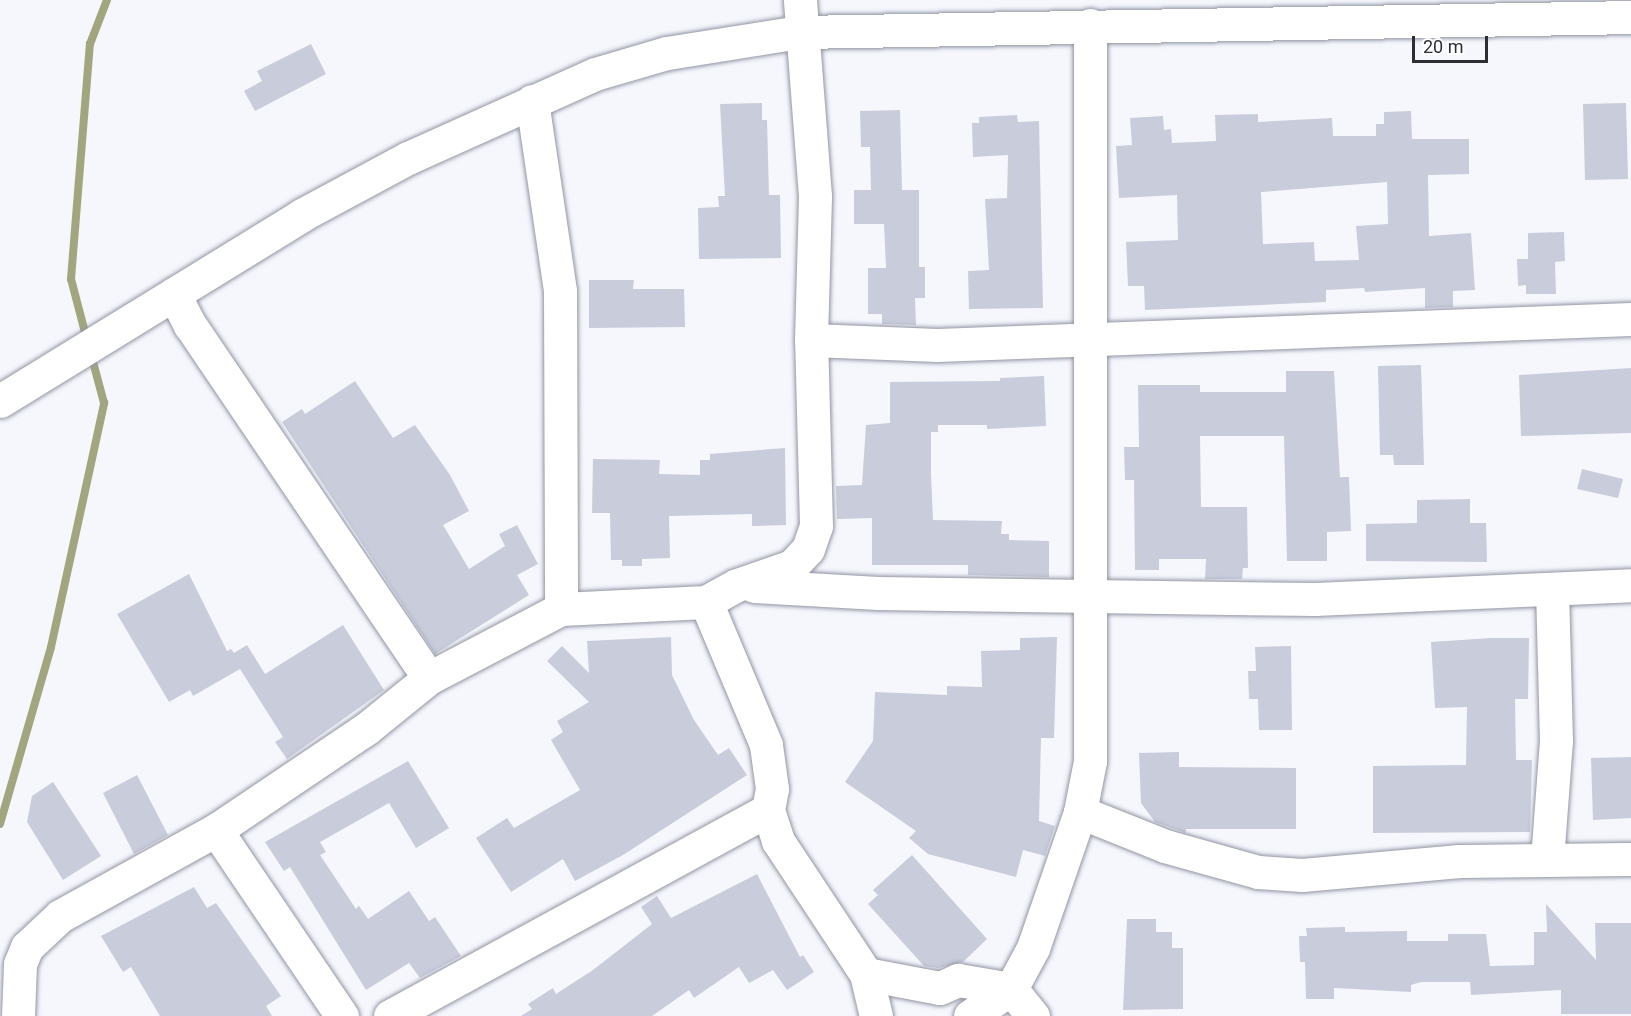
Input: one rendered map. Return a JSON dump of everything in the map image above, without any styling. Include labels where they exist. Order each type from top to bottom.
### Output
[{"type":"street","points":[[18,1016],[20,964],[39,933],[60,915],[216,830],[366,729],[429,678],[561,609],[705,602],[737,585],[792,566],[808,549],[813,534],[811,340],[814,196],[800,32],[800,0]]},
{"type":"street","points":[[0,401],[302,215],[408,158],[595,74],[668,53],[800,32],[1090,25],[1149,12],[1631,16]]},
{"type":"street","points":[[970,1016],[1011,989],[1054,896],[1080,812],[1090,760],[1092,594],[1089,340],[1090,25]]},
{"type":"street","points":[[532,101],[560,291],[561,609]]},
{"type":"street","points":[[174,294],[190,325],[429,678]]},
{"type":"street","points":[[811,340],[937,345],[1631,319]]},
{"type":"street","points":[[737,585],[878,593],[1092,594],[1315,599],[1631,585]]},
{"type":"street","points":[[1548,860],[1556,741],[1552,589]]},
{"type":"street","points":[[705,602],[766,745],[772,789],[768,810],[778,841],[866,974],[876,1016]]},
{"type":"street","points":[[390,1016],[768,810]]},
{"type":"street","points":[[1080,812],[1164,846],[1258,872],[1334,874],[1459,861],[1631,859]]},
{"type":"street","points":[[216,830],[342,1016]]},
{"type":"street","points":[[866,974],[940,988],[958,980],[1011,989],[1033,1016]]},
{"type":"building","points":[[311,44],[326,74],[255,111],[244,91],[262,81],[257,71]]},
{"type":"building","points":[[762,103],[762,120],[767,120],[769,195],[780,195],[781,258],[699,259],[698,208],[719,207],[718,196],[725,196],[720,104]]},
{"type":"building","points":[[1626,103],[1628,179],[1585,180],[1583,104]]},
{"type":"building","points":[[900,110],[902,190],[919,190],[919,267],[925,267],[925,298],[915,298],[916,325],[882,324],[882,314],[868,314],[868,268],[886,268],[884,224],[854,224],[854,190],[871,190],[870,147],[861,147],[860,111]]},
{"type":"building","points":[[1411,111],[1412,139],[1469,139],[1469,174],[1428,175],[1429,236],[1471,233],[1475,290],[1453,291],[1453,307],[1425,308],[1425,288],[1365,292],[1364,288],[1326,290],[1326,302],[1145,310],[1144,286],[1128,286],[1126,242],[1178,240],[1177,195],[1119,198],[1116,146],[1132,145],[1130,118],[1163,116],[1164,130],[1171,129],[1172,143],[1216,141],[1215,115],[1258,114],[1258,122],[1332,118],[1333,136],[1376,136],[1376,124],[1384,124],[1384,112]],"holes":[[[1387,182],[1388,224],[1356,226],[1359,260],[1315,261],[1314,242],[1263,244],[1261,192]]]},
{"type":"building","points":[[1017,115],[1018,122],[1039,121],[1043,308],[969,309],[968,271],[989,270],[985,199],[1007,198],[1008,155],[973,157],[972,123],[979,123],[979,117]]},
{"type":"building","points":[[1564,232],[1565,261],[1555,262],[1556,294],[1526,294],[1526,285],[1518,286],[1517,259],[1528,259],[1528,233]]},
{"type":"building","points":[[589,280],[634,280],[633,289],[684,289],[685,327],[589,328]]},
{"type":"building","points":[[1421,365],[1424,465],[1394,465],[1393,455],[1380,455],[1378,366]]},
{"type":"building","points":[[1631,368],[1631,433],[1521,436],[1519,375]]},
{"type":"building","points":[[1286,371],[1334,371],[1340,477],[1349,477],[1351,531],[1327,532],[1327,561],[1287,561],[1284,436],[1200,436],[1201,507],[1247,507],[1248,568],[1243,568],[1242,579],[1205,579],[1206,559],[1159,559],[1159,570],[1135,570],[1134,480],[1125,480],[1124,447],[1139,447],[1138,385],[1200,385],[1200,392],[1286,392]]},
{"type":"building","points":[[1044,376],[1046,426],[987,429],[987,425],[938,425],[938,432],[931,432],[931,474],[933,520],[1002,521],[1001,534],[1009,534],[1009,540],[1049,541],[1049,577],[968,575],[968,565],[872,565],[872,518],[837,519],[836,486],[862,485],[866,425],[890,423],[890,382],[1000,381],[1000,378]]},
{"type":"building","points":[[355,381],[393,438],[415,425],[450,475],[469,511],[443,525],[469,569],[505,546],[499,534],[517,525],[538,564],[517,575],[529,595],[435,654],[282,422],[302,409],[305,414]]},
{"type":"building","points":[[785,448],[786,525],[752,526],[752,514],[669,516],[670,558],[642,559],[642,566],[622,566],[622,560],[611,560],[610,513],[592,513],[593,459],[660,460],[659,474],[700,475],[700,460],[710,460],[710,454]]},
{"type":"building","points":[[1582,469],[1623,479],[1618,498],[1577,489]]},
{"type":"building","points":[[1470,499],[1470,523],[1486,523],[1487,562],[1366,561],[1366,524],[1417,523],[1417,500]]},
{"type":"building","points":[[189,574],[227,651],[231,649],[234,653],[247,645],[265,674],[343,625],[384,690],[287,759],[275,742],[283,737],[240,669],[193,696],[190,690],[169,702],[117,614]]},
{"type":"building","points":[[671,637],[672,675],[694,720],[718,755],[729,748],[747,775],[623,855],[575,881],[563,859],[511,892],[476,838],[507,818],[514,828],[580,790],[551,740],[563,732],[557,721],[589,702],[547,661],[562,646],[589,673],[587,641]]},
{"type":"building","points":[[1057,637],[1054,738],[1041,738],[1039,821],[1055,826],[1045,856],[1023,850],[1016,877],[928,854],[909,838],[916,831],[845,782],[873,741],[875,692],[947,695],[947,686],[982,687],[981,651],[1020,650],[1020,638]]},
{"type":"building","points":[[1529,638],[1528,699],[1515,699],[1516,760],[1532,760],[1530,832],[1373,833],[1373,766],[1466,765],[1467,707],[1435,708],[1431,642]]},
{"type":"building","points":[[1291,646],[1292,730],[1259,730],[1258,699],[1249,699],[1248,671],[1256,671],[1255,647]]},
{"type":"building","points":[[1179,752],[1179,767],[1296,768],[1296,829],[1186,829],[1186,833],[1155,822],[1141,803],[1139,753]]},
{"type":"building","points":[[1631,757],[1631,818],[1593,820],[1591,758]]},
{"type":"building","points":[[408,761],[449,828],[416,848],[389,803],[320,842],[326,852],[320,855],[356,909],[359,906],[368,919],[409,891],[429,921],[435,917],[461,956],[420,978],[409,963],[366,990],[290,867],[284,871],[265,842]]},
{"type":"building","points":[[137,775],[168,835],[134,854],[103,793]]},
{"type":"building","points":[[53,782],[101,856],[63,880],[27,822],[32,796]]},
{"type":"building","points":[[912,855],[987,939],[963,962],[938,968],[924,966],[868,904],[878,895],[873,890]]},
{"type":"building","points":[[757,874],[800,957],[803,955],[814,972],[787,990],[773,970],[749,983],[739,967],[694,998],[689,990],[652,1016],[521,1016],[532,1009],[528,1004],[553,988],[556,994],[593,970],[652,924],[641,907],[657,896],[671,918]]},
{"type":"building","points":[[194,887],[207,908],[216,903],[281,996],[266,1006],[272,1016],[160,1016],[131,967],[123,972],[101,936]]},
{"type":"building","points":[[1546,904],[1596,960],[1595,923],[1631,923],[1631,1014],[1561,1014],[1561,990],[1471,995],[1470,982],[1421,982],[1411,985],[1411,992],[1334,988],[1334,999],[1306,999],[1305,962],[1300,962],[1299,936],[1307,936],[1306,928],[1345,927],[1345,932],[1407,931],[1407,941],[1448,941],[1448,934],[1486,934],[1490,966],[1534,965],[1534,932],[1547,932]]},
{"type":"building","points":[[1127,919],[1156,919],[1156,932],[1172,932],[1172,948],[1183,948],[1183,1009],[1123,1010]]},
{"type":"waterway","points":[[87,340],[71,279],[90,44],[107,0]]},
{"type":"waterway","points":[[0,824],[51,647],[104,403],[91,354]]}]
